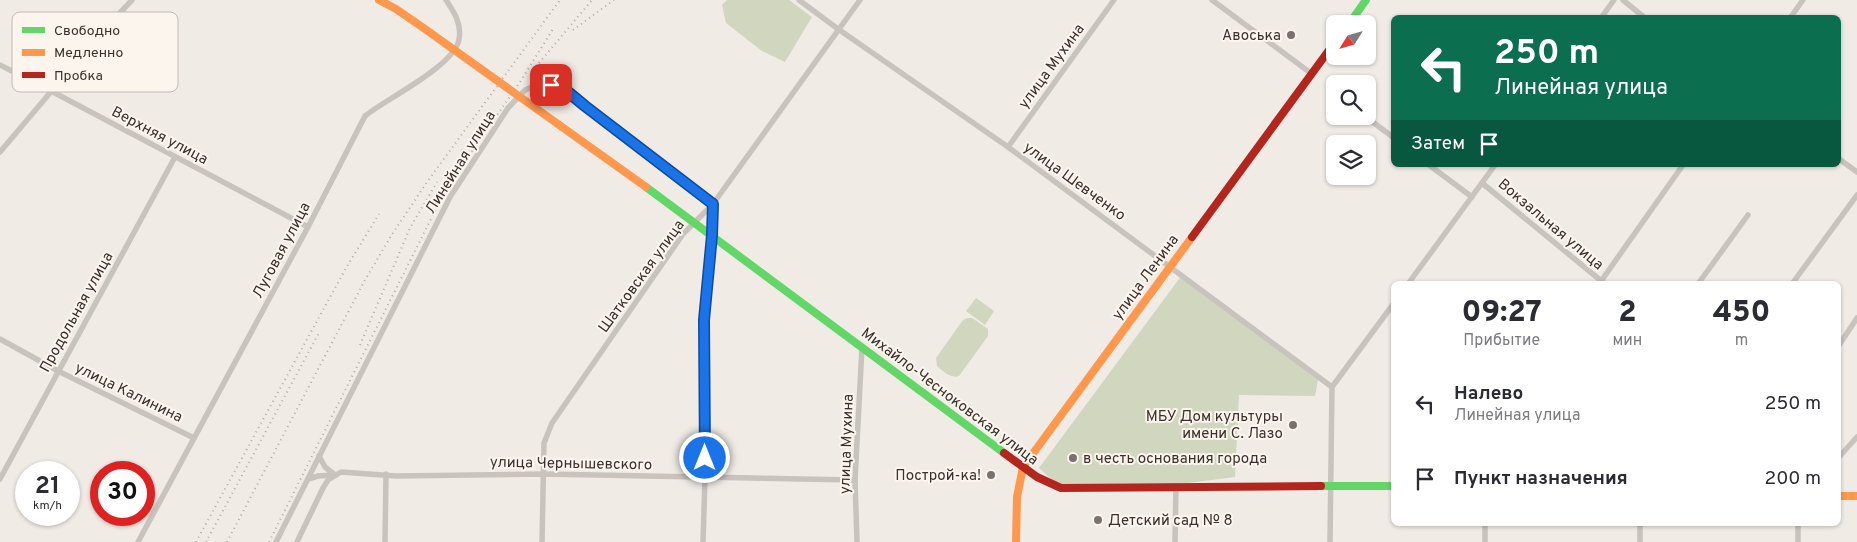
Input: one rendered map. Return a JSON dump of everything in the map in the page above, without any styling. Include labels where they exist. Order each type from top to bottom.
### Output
[{"type":"main road","name":"Михайло-Чесноковская улица","points":[[379,0],[425,29],[696,222],[1037,478],[1061,488],[1391,486]]},
{"type":"main road","points":[[1355,15],[1366,0]]},
{"type":"main road","name":"улица Ленина","points":[[1016,542],[1017,497],[1023,467],[1326,55]]},
{"type":"main road","points":[[1841,496],[1857,496]]},
{"type":"street","points":[[121,12],[132,0]]},
{"type":"street","name":"Луговая улица","points":[[138,542],[308,227],[365,116],[445,61],[459,42],[460,32],[457,18],[446,0]]},
{"type":"street","name":"улица Шевченко","points":[[800,0],[838,29],[1008,147],[1332,387]]},
{"type":"street","name":"Шатковская улица","points":[[542,542],[544,443],[552,422],[683,234],[713,204],[860,0]]},
{"type":"street","name":"улица Мухина","points":[[1008,147],[1114,0]]},
{"type":"street","points":[[1212,0],[1312,74]]},
{"type":"street","points":[[1603,15],[1614,0]]},
{"type":"street","points":[[1623,0],[1641,15]]},
{"type":"street","points":[[1792,15],[1803,0]]},
{"type":"street","name":"Верхняя улица","points":[[0,65],[12,71]]},
{"type":"street","name":"Линейная улица","points":[[276,542],[450,197],[508,108],[525,90],[539,84],[562,87],[713,204]]},
{"type":"street","points":[[0,152],[53,92]]},
{"type":"street","name":"Верхняя улица","points":[[53,92],[308,227]]},
{"type":"street","points":[[1376,124],[1391,136]]},
{"type":"street","name":"Продольная улица","points":[[0,479],[175,157]]},
{"type":"street","points":[[1841,160],[1857,172]]},
{"type":"street","points":[[1432,167],[1472,197]]},
{"type":"street","points":[[1410,281],[1494,167]]},
{"type":"street","points":[[1602,281],[1682,167]]},
{"type":"street","name":"Вокзальная улица","points":[[1482,183],[1599,281]]},
{"type":"street","points":[[1794,281],[1857,195]]},
{"type":"street","points":[[703,542],[705,478],[704,320],[713,204]]},
{"type":"street","points":[[1700,281],[1748,215]]},
{"type":"street","points":[[1330,542],[1332,387],[1391,307]]},
{"type":"street","points":[[1841,342],[1857,318]]},
{"type":"street","name":"улица Калинина","points":[[0,339],[194,438]]},
{"type":"street","name":"улица Мухина","points":[[857,542],[855,480],[862,347]]},
{"type":"street","points":[[1841,455],[1857,437]]},
{"type":"street","points":[[297,542],[323,488],[328,480],[335,475],[325,467],[319,456]]},
{"type":"street","name":"улица Чернышевского","points":[[308,480],[318,476],[335,475],[341,472],[396,476],[543,474],[855,480]]},
{"type":"street","points":[[385,542],[386,474]]},
{"type":"street","points":[[1176,486],[1176,542]]},
{"type":"street","points":[[1485,526],[1485,542]]},
{"type":"street","points":[[1640,526],[1640,542]]},
{"type":"street","points":[[1798,526],[1798,542]]},
{"type":"green space","points":[[727,0],[789,0],[812,17],[785,62],[762,51],[726,23],[722,5]]},
{"type":"green space","points":[[1182,275],[1318,380],[1315,396],[1239,395],[1235,477],[1164,486],[1061,488],[1039,468]]},
{"type":"green space","points":[[976,298],[994,311],[985,325],[966,311]]},
{"type":"green space","points":[[972,318],[988,329],[988,336],[959,376],[956,377],[947,374],[937,366],[936,358],[963,320]]},
{"type":"railway","points":[[227,542],[365,280],[391,236],[427,182],[560,0]]},
{"type":"railway","points":[[539,63],[592,0]]},
{"type":"railway","points":[[573,30],[614,0]]},
{"type":"railway","points":[[269,542],[434,213],[466,160],[520,82],[553,29]]},
{"type":"railway","points":[[360,345],[410,228],[437,182]]},
{"type":"railway","points":[[196,542],[346,268],[379,214]]},
{"type":"railway","points":[[206,542],[320,331]]},
{"type":"traffic: fast","points":[[1355,15],[1366,0]]},
{"type":"traffic: fast","points":[[646,187],[1004,453]]},
{"type":"traffic: fast","points":[[1321,486],[1391,486]]},
{"type":"traffic: slow","points":[[379,0],[425,29],[646,187]]},
{"type":"traffic: slow","points":[[1016,542],[1017,497],[1023,467],[1192,237]]},
{"type":"traffic: slow","points":[[1841,496],[1857,496]]},
{"type":"traffic: jam","points":[[1192,237],[1326,54]]},
{"type":"traffic: jam","points":[[1004,453],[1037,477],[1061,488],[1321,486]]},
{"type":"place","name":"Авоська","points":[[1291,35]]},
{"type":"place","name":"МБУ Дом культуры имени С. Лазо","points":[[1293,425]]},
{"type":"place","name":"в честь основания города","points":[[1073,458]]},
{"type":"place","name":"Построй-ка!","points":[[991,475]]},
{"type":"place","name":"Детский сад № 8","points":[[1098,520]]},
{"type":"route","points":[[551,85],[562,87],[713,204],[704,320],[705,458]]}]
